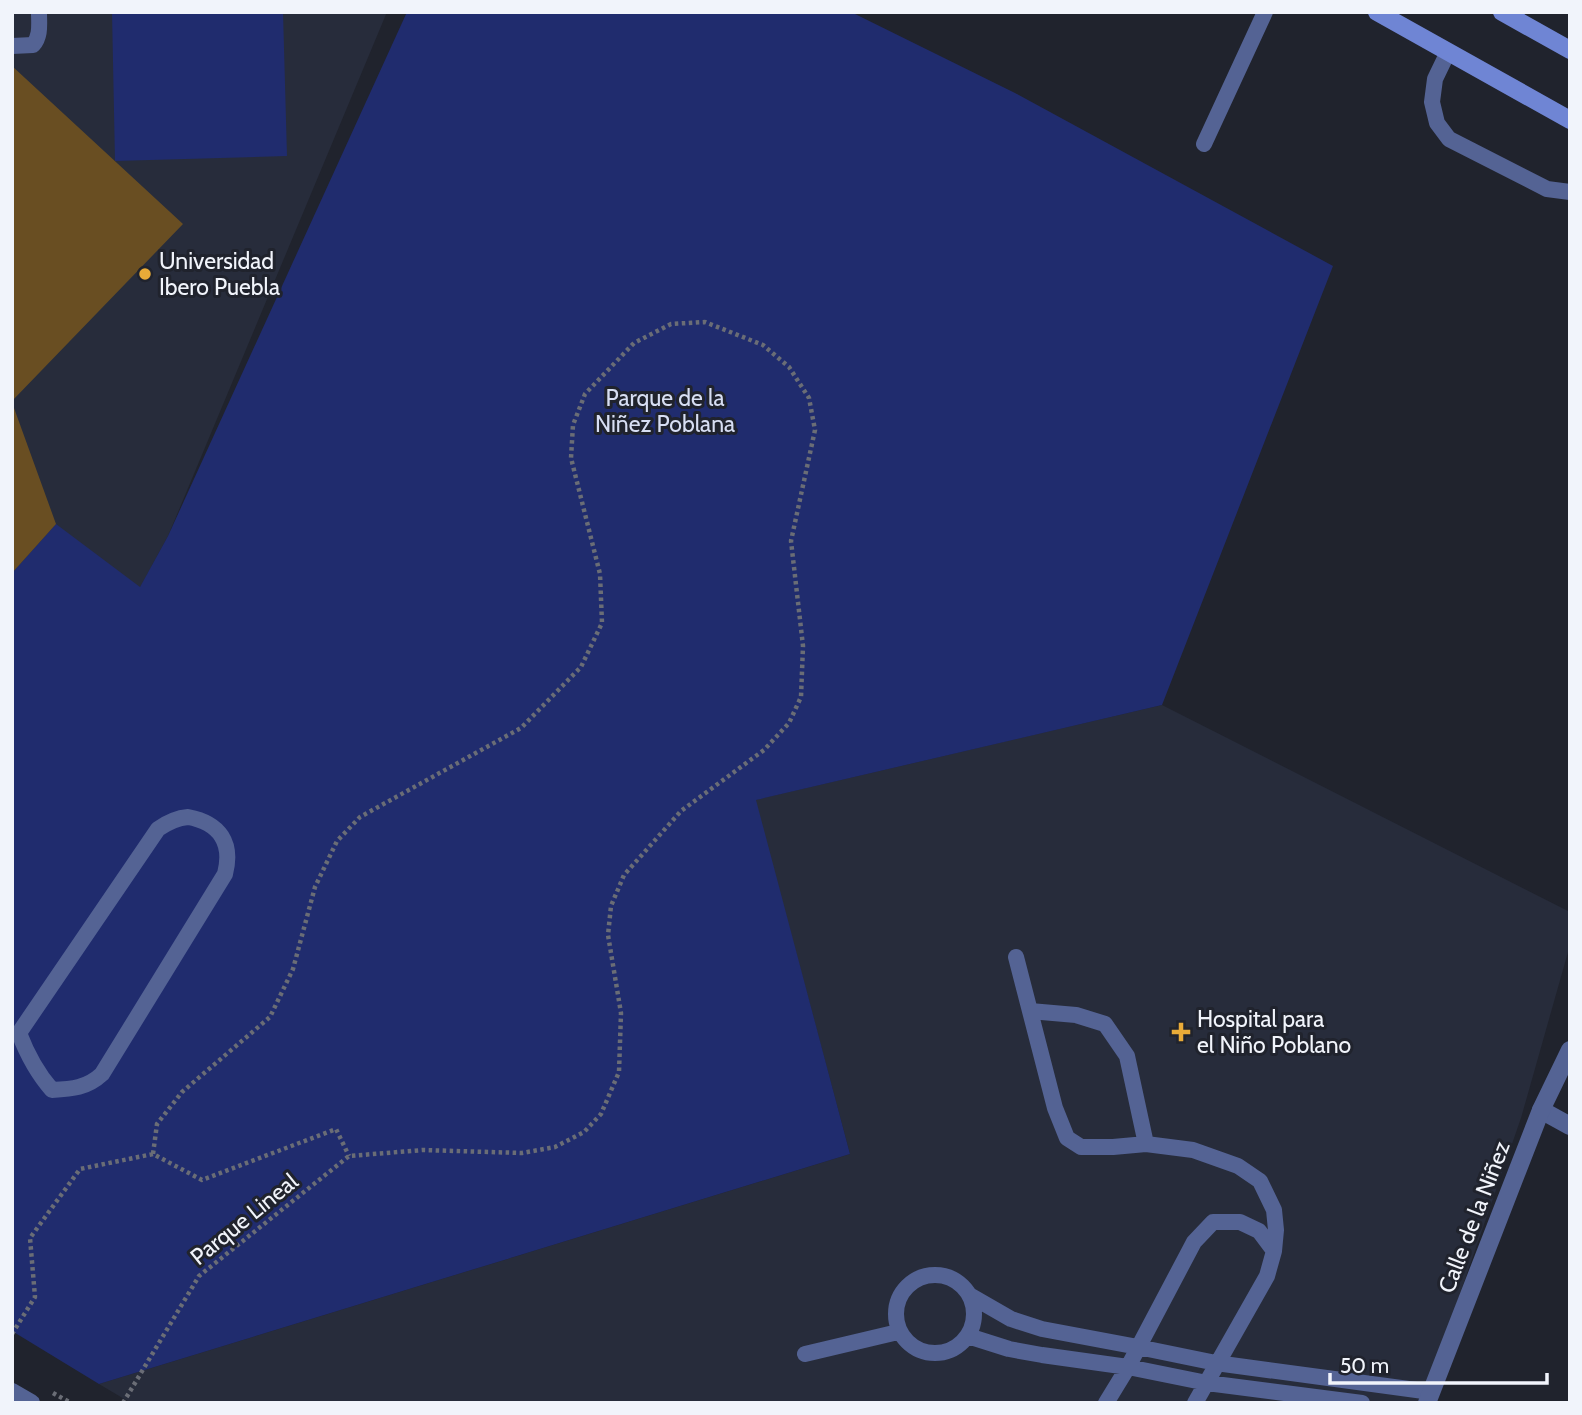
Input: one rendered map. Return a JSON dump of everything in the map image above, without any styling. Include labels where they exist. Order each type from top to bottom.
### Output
[{"type":"main road","points":[[1377,12],[1570,120]]},
{"type":"main road","points":[[1502,12],[1570,50]]},
{"type":"street","name":"Calle de la Niñez","points":[[1429,1398],[1541,1111],[1570,1050]]},
{"type":"street","points":[[1541,1111],[1570,1126]]},
{"type":"street","points":[[12,1392],[31,1403]]},
{"type":"lane","points":[[12,46],[33,45],[38,40],[39,12]]},
{"type":"lane","points":[[1204,144],[1265,12]]},
{"type":"lane","points":[[1448,52],[1435,79],[1432,102],[1437,123],[1449,139],[1546,189],[1570,192]]},
{"type":"lane","points":[[188,817],[200,819],[218,831],[228,852],[225,874],[102,1074],[94,1082],[84,1086],[52,1090],[31,1060],[19,1033],[158,829],[167,822],[188,817]]},
{"type":"lane","points":[[1016,957],[1055,1108],[1067,1138],[1082,1147],[1146,1144],[1193,1150],[1238,1166],[1260,1181],[1274,1210],[1274,1251],[1267,1276],[1195,1403]]},
{"type":"lane","points":[[1030,1011],[1076,1015],[1105,1024],[1127,1056],[1146,1144]]},
{"type":"lane","points":[[1107,1403],[1194,1242],[1213,1222],[1240,1222],[1259,1231],[1274,1251]]},
{"type":"lane","points":[[971,1296],[975,1317],[968,1336],[953,1350],[932,1354],[912,1348],[898,1332],[894,1312],[901,1293],[917,1278],[937,1274],[957,1281],[971,1296],[1011,1319],[1042,1329],[1216,1363],[1325,1378],[1429,1398]]},
{"type":"lane","points":[[805,1354],[898,1332]]},
{"type":"lane","points":[[968,1336],[1009,1349],[1042,1355],[1128,1367],[1313,1400],[1362,1403]]},
{"type":"lane","points":[[1313,1400],[1325,1378]]},
{"type":"path","points":[[12,1334],[35,1297],[30,1238],[80,1169],[153,1154],[202,1180],[336,1129],[349,1156],[424,1150],[522,1153],[555,1147],[584,1132],[601,1114],[619,1072],[621,1013],[608,935],[611,906],[624,875],[681,811],[764,750],[789,723],[801,697],[803,646],[790,541],[815,430],[808,398],[789,367],[763,345],[705,322],[671,324],[634,342],[585,394],[573,425],[571,458],[600,574],[602,623],[581,667],[521,728],[360,817],[337,841],[315,887],[293,969],[270,1017],[182,1092],[157,1124],[153,1154]]},
{"type":"path","name":"Parque Lineal","points":[[122,1403],[199,1276],[349,1156]]},
{"type":"shaded area","name":"Universidad Ibero Puebla","points":[[12,12],[387,12],[168,536],[12,824]]},
{"type":"shaded area","name":"Hospital para el Niño Poblano","points":[[1162,705],[1570,912],[1570,945],[1521,1118],[1422,1403],[131,1403],[99,1384],[850,1154],[755,800]]},
{"type":"green space","points":[[112,12],[283,12],[287,156],[115,161]]},
{"type":"green space","name":"Parque de la Niñez Poblana","points":[[407,12],[851,12],[1015,93],[1333,266],[1162,705],[756,800],[850,1154],[99,1384],[12,1331],[12,573],[56,524],[140,587],[168,536]]},
{"type":"building","points":[[12,66],[183,224],[12,401]]},
{"type":"building","points":[[14,408],[56,524],[12,573],[12,410]]},
{"type":"place","name":"Universidad Ibero Puebla","points":[[145,274]]},
{"type":"place","name":"Hospital para el Niño Poblano","points":[[1181,1032]]}]
